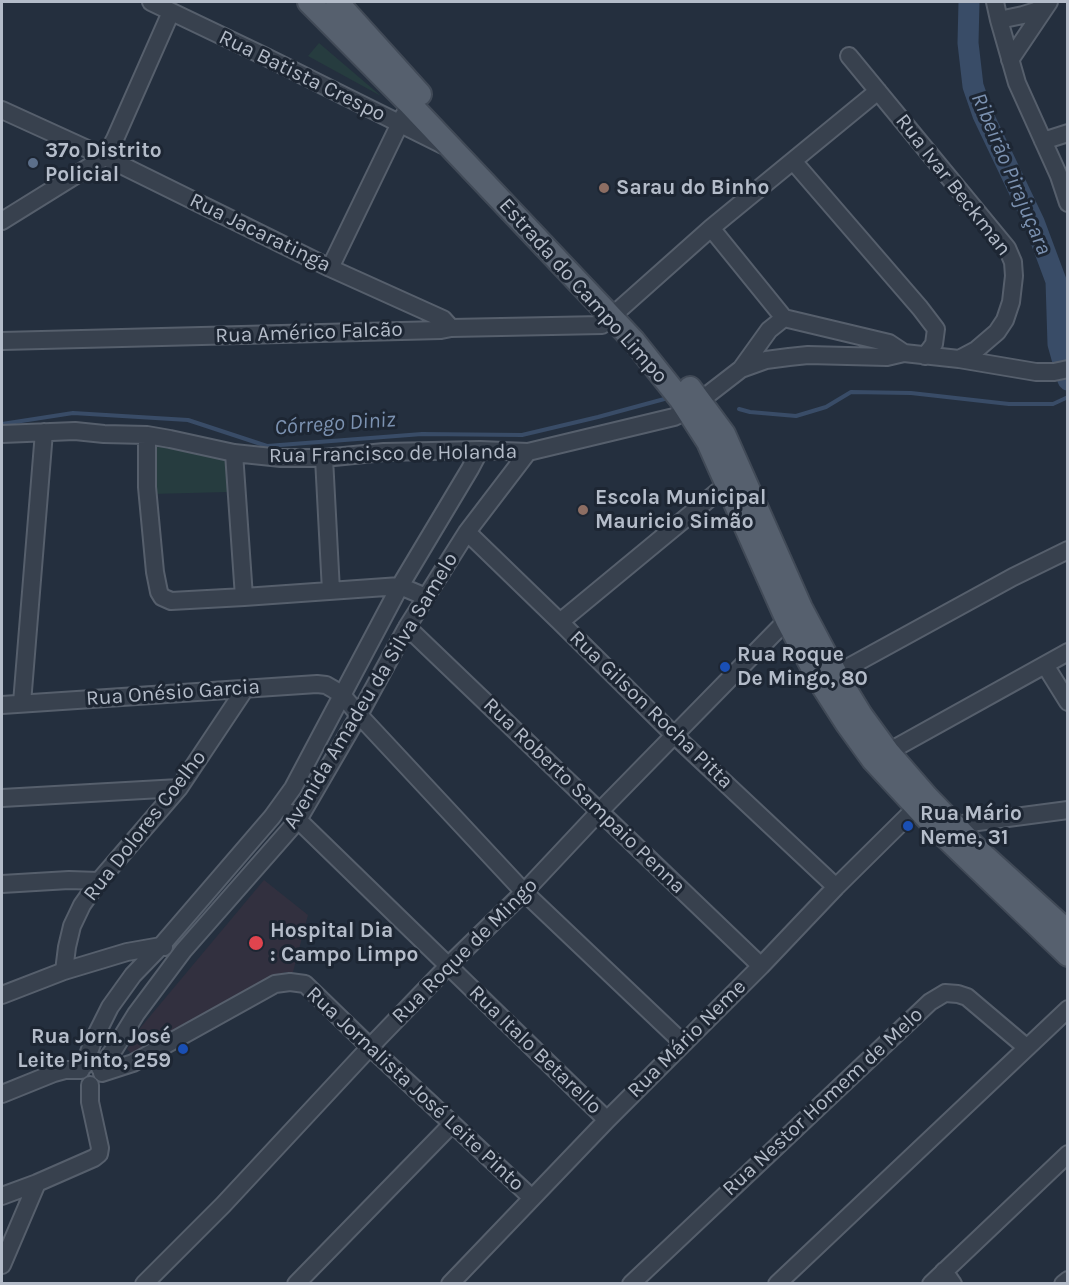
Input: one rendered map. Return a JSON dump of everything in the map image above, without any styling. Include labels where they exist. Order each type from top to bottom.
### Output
[{"type":"main road","name":"Estrada do Campo Limpo","points":[[309,2],[404,113],[453,151],[618,311]]},
{"type":"main road","name":"Estrada do Campo Limpo","points":[[337,2],[461,139],[495,172],[618,311],[634,340],[724,434],[801,608],[861,715],[921,802],[970,863],[1068,955]]},
{"type":"main road","name":"Estrada do Campo Limpo","points":[[694,405],[708,442],[788,620],[820,682],[847,724],[873,760],[921,802],[955,825],[982,854],[1068,932]]},
{"type":"street","name":"Rua Batista Crespo","points":[[151,2],[404,113]]},
{"type":"street","points":[[995,2],[1017,83],[1059,176],[1068,203]]},
{"type":"street","points":[[999,20],[1036,11],[1048,2]]},
{"type":"street","points":[[1010,60],[1048,2]]},
{"type":"street","points":[[2,221],[105,157],[171,12]]},
{"type":"street","name":"Rua Ivar Beckman","points":[[849,56],[1007,248],[1013,262],[1012,294],[1005,320],[997,332],[976,350],[958,359]]},
{"type":"street","points":[[618,311],[711,228],[878,91]]},
{"type":"street","name":"Rua Jacaratinga","points":[[2,110],[105,157],[330,268],[443,320],[451,328]]},
{"type":"street","points":[[330,268],[404,113]]},
{"type":"street","points":[[1044,141],[1068,133]]},
{"type":"street","points":[[794,161],[936,329],[934,344],[925,356]]},
{"type":"street","points":[[1059,176],[1068,161]]},
{"type":"street","points":[[711,228],[784,318],[889,343],[904,352],[1036,372],[1061,371]]},
{"type":"street","name":"Rua Américo Falcão","points":[[2,341],[602,325],[618,311]]},
{"type":"street","points":[[694,405],[741,369],[769,330],[784,318]]},
{"type":"street","points":[[741,369],[766,360],[789,357],[887,357],[904,352]]},
{"type":"street","name":"Rua Francisco de Holanda","points":[[2,434],[75,431],[147,435],[234,453],[281,458],[324,458],[384,452],[480,450],[528,452],[674,417],[694,405]]},
{"type":"street","points":[[22,703],[44,432]]},
{"type":"street","points":[[147,435],[147,487],[155,572],[162,597],[171,601],[400,586],[426,597]]},
{"type":"street","name":"Avenida Amadeu da Silva Samelo","points":[[37,1183],[99,1154],[90,1102],[93,1041],[110,1007],[133,975],[161,946],[282,805],[400,586],[480,450]]},
{"type":"street","name":"Avenida Amadeu da Silva Samelo","points":[[91,1072],[115,1048],[136,1014],[183,951],[298,820],[407,627],[467,532],[528,452]]},
{"type":"street","points":[[234,453],[244,597]]},
{"type":"street","points":[[324,458],[331,591]]},
{"type":"street","points":[[560,622],[727,484]]},
{"type":"street","name":"Rua Gilson Rocha Pitta","points":[[467,532],[674,735],[836,887]]},
{"type":"street","points":[[836,674],[1013,577],[1068,550]]},
{"type":"street","name":"Rua Roque de Mingo","points":[[144,1284],[223,1205],[448,966],[524,892],[600,811],[788,620]]},
{"type":"street","name":"Rua Roberto Sampaio Penna","points":[[407,627],[761,966]]},
{"type":"street","points":[[888,752],[1068,652]]},
{"type":"street","points":[[1046,664],[1068,702]]},
{"type":"street","name":"Rua Onésio Garcia","points":[[2,705],[317,684],[342,695]]},
{"type":"street","name":"Rua Dolores Coelho","points":[[64,971],[72,926],[82,905],[99,881],[179,788],[246,689]]},
{"type":"street","points":[[342,695],[524,892],[683,1042]]},
{"type":"street","points":[[2,798],[179,788]]},
{"type":"street","name":"Rua Mário Neme","points":[[450,1284],[683,1042],[761,966],[921,802]]},
{"type":"street","name":"Rua Italo Betarello","points":[[282,805],[607,1120]]},
{"type":"street","points":[[955,825],[1068,810]]},
{"type":"street","points":[[2,884],[69,880],[99,881]]},
{"type":"street","points":[[2,995],[64,971],[127,952],[161,946],[183,951]]},
{"type":"street","name":"Rua Jornalista José Leite Pinto","points":[[2,1094],[66,1070],[91,1072],[133,1063],[274,984],[290,981],[305,984],[532,1198]]},
{"type":"street","name":"Rua Nestor Homem de Melo","points":[[631,1284],[930,1002],[945,993],[968,998],[1026,1047]]},
{"type":"street","points":[[777,1284],[1068,1009]]},
{"type":"street","points":[[115,1048],[123,1059],[133,1063]]},
{"type":"street","points":[[296,1284],[452,1124]]},
{"type":"street","points":[[931,1284],[948,1277],[1068,1154]]},
{"type":"street","points":[[2,1196],[37,1183]]},
{"type":"street","points":[[2,1264],[37,1183]]},
{"type":"street","points":[[1063,1284],[1068,1280]]},
{"type":"shaded area","name":"Hospital Dia : Campo Limpo","points":[[264,880],[308,915],[293,972],[274,976],[212,1009],[134,1057],[127,1049],[141,1027]]},
{"type":"green space","points":[[319,43],[381,96],[308,56]]},
{"type":"green space","points":[[152,437],[230,456],[228,492],[152,494]]},
{"type":"waterway","name":"Ribeirão Pirajuçara","points":[[969,2],[968,43],[973,86],[983,115],[1034,222],[1056,281],[1058,344],[1068,380]]},
{"type":"waterway","points":[[739,409],[796,416],[826,407],[851,392],[911,393],[1009,404],[1053,404],[1068,397]]},
{"type":"waterway","name":"Córrego Diniz","points":[[2,424],[73,413],[188,420],[267,446],[422,434],[522,435],[668,398]]},
{"type":"place","name":"37º Distrito Policial","points":[[33,163]]},
{"type":"place","name":"Sarau do Binho","points":[[604,188]]},
{"type":"place","name":"Escola Municipal Mauricio Simão","points":[[583,510]]},
{"type":"place","name":"Rua Roque De Mingo, 80","points":[[725,667]]},
{"type":"place","name":"Rua Mário Neme, 31","points":[[908,826]]},
{"type":"place","name":"Hospital Dia : Campo Limpo","points":[[256,943]]},
{"type":"place","name":"Rua Jorn. José Leite Pinto, 259","points":[[183,1049]]}]
